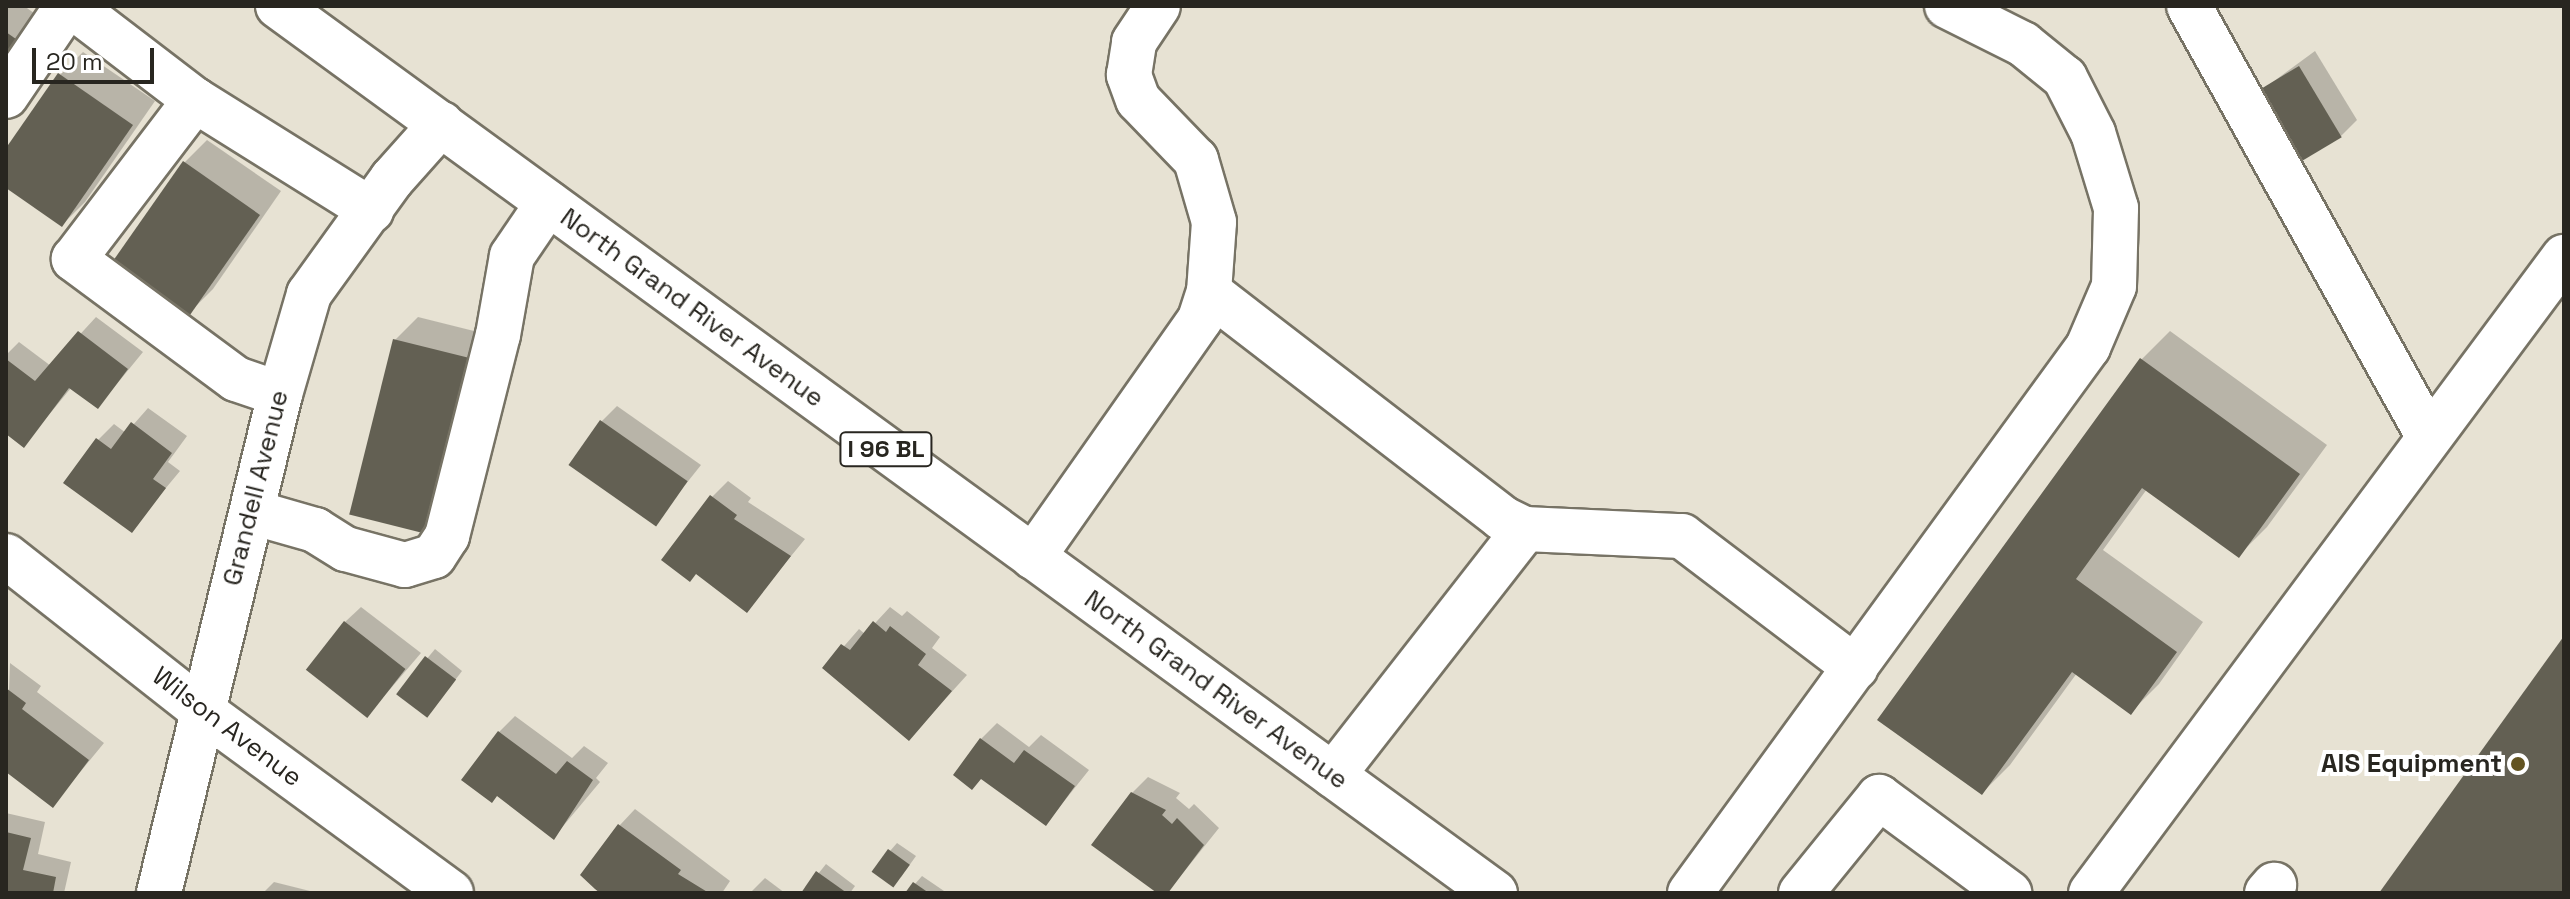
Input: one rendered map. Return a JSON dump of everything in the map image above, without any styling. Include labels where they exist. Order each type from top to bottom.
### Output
[{"type":"main road","name":"North Grand River Avenue","points":[[278,6],[1495,893]]},
{"type":"main road","points":[[1033,557],[1200,319],[1209,292],[1214,222],[1196,160],[1138,100],[1129,75],[1134,42],[1158,6]]},
{"type":"main road","points":[[1690,893],[2088,347],[2114,286],[2116,208],[2093,133],[2065,78],[2023,44],[1947,6]]},
{"type":"main road","points":[[2189,6],[2428,436]]},
{"type":"main road","points":[[6,96],[70,7],[195,100],[371,210]]},
{"type":"main road","points":[[195,100],[74,259],[236,379],[280,394]]},
{"type":"main road","name":"Grandell Avenue","points":[[159,893],[280,394],[309,294],[371,210],[441,124]]},
{"type":"main road","points":[[252,512],[315,530],[346,549],[405,565],[434,556],[447,536],[498,335],[512,256],[548,203]]},
{"type":"main road","points":[[2091,893],[2564,257]]},
{"type":"main road","points":[[1209,292],[1502,518],[1525,529],[1682,536],[1856,668]]},
{"type":"main road","points":[[1333,775],[1525,529]]},
{"type":"main road","name":"Wilson Avenue","points":[[6,556],[204,712],[451,893]]},
{"type":"main road","points":[[1801,893],[1879,797],[2009,893]]},
{"type":"building","points":[[6,32],[23,44],[6,68]]},
{"type":"building","points":[[2299,66],[2342,137],[2302,161],[2260,90]]},
{"type":"building","points":[[58,73],[133,125],[62,227],[6,188],[6,148]]},
{"type":"building","points":[[183,161],[260,215],[189,316],[112,262]]},
{"type":"building","points":[[78,331],[128,369],[98,409],[69,388],[24,448],[6,434],[6,359],[35,381]]},
{"type":"building","points":[[393,339],[473,359],[429,534],[349,515]]},
{"type":"building","points":[[2140,358],[2300,474],[2239,558],[2142,488],[2076,579],[2177,652],[2131,715],[2072,672],[1982,795],[1877,720]]},
{"type":"building","points":[[600,420],[688,481],[656,526],[568,465]]},
{"type":"building","points":[[131,422],[172,453],[153,479],[166,488],[132,533],[63,483],[96,438],[111,449]]},
{"type":"building","points":[[710,495],[737,515],[734,519],[791,556],[747,613],[696,574],[690,582],[661,560]]},
{"type":"building","points":[[344,621],[405,669],[367,718],[306,670]]},
{"type":"building","points":[[873,621],[886,632],[890,626],[926,654],[918,665],[952,691],[909,741],[822,668],[841,644],[850,650]]},
{"type":"building","name":"AIS Equipment","points":[[2564,636],[2564,893],[2379,893]]},
{"type":"building","points":[[425,656],[456,679],[427,718],[396,694]]},
{"type":"building","points":[[6,688],[26,703],[22,709],[89,760],[53,808],[6,772]]},
{"type":"building","points":[[498,731],[556,774],[567,761],[593,780],[554,840],[497,796],[492,803],[461,780]]},
{"type":"building","points":[[980,738],[1014,763],[1024,750],[1075,786],[1046,826],[981,779],[972,790],[953,775]]},
{"type":"building","points":[[1131,792],[1166,810],[1162,815],[1172,824],[1177,818],[1204,845],[1168,893],[1157,893],[1091,845]]},
{"type":"building","points":[[618,824],[681,870],[678,874],[709,893],[600,893],[580,875]]},
{"type":"building","points":[[6,832],[31,838],[23,870],[56,877],[53,893],[6,893]]},
{"type":"building","points":[[888,849],[910,865],[893,888],[872,872]]},
{"type":"building","points":[[816,871],[847,893],[801,893]]},
{"type":"building","points":[[913,882],[929,893],[905,893]]},
{"type":"place","name":"AIS Equipment","points":[[2518,764]]}]
